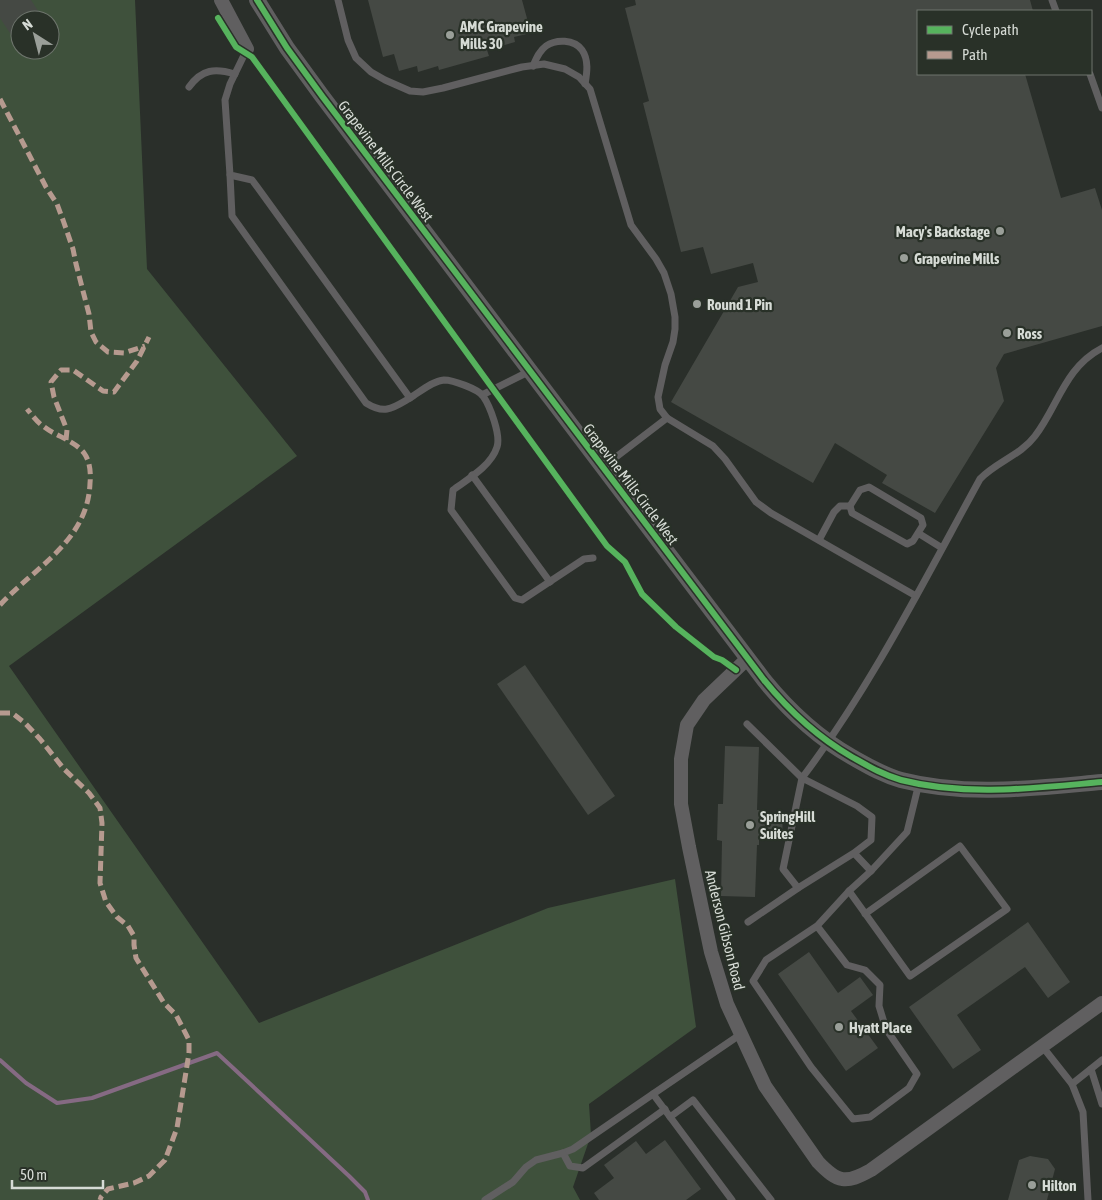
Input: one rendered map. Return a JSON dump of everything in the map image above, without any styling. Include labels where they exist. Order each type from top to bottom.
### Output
[{"type":"street","points":[[221,0],[247,49]]},
{"type":"street","name":"Grapevine Mills Circle West","points":[[256,0],[287,48],[317,89],[603,468],[782,703],[806,726],[828,743],[877,771],[901,780],[954,789],[1017,790],[1102,782]]},
{"type":"street","name":"Anderson Gibson Road","points":[[748,658],[704,700],[687,725],[681,759],[681,804],[711,952],[727,1004],[766,1086],[798,1134],[828,1173],[841,1180],[854,1180],[871,1170],[1102,1003]]},
{"type":"lane","points":[[338,0],[348,40],[356,58],[371,72],[410,91],[424,92],[544,64],[565,69],[579,77],[590,89],[630,225],[659,263],[671,294],[675,317],[673,342],[664,365],[658,397],[660,409],[667,418],[713,446],[725,459],[756,502],[771,513],[916,596]]},
{"type":"lane","points":[[533,66],[538,54],[546,46],[557,42],[570,42],[583,51],[588,69],[585,84]]},
{"type":"lane","points":[[247,49],[225,100],[232,216],[366,403],[376,409],[390,410],[436,382],[443,380],[455,381],[482,395],[498,431],[497,446],[492,457],[453,490],[451,510],[515,598],[522,600],[584,559],[593,558]]},
{"type":"lane","points":[[189,87],[209,71],[219,69],[235,74]]},
{"type":"lane","points":[[1090,75],[1102,108]]},
{"type":"lane","points":[[230,174],[252,180],[410,398]]},
{"type":"lane","points":[[798,888],[782,870],[802,778],[828,743],[916,596],[980,479],[987,471],[1022,449],[1035,436],[1076,368],[1094,352],[1102,348]]},
{"type":"lane","points":[[482,395],[530,371]]},
{"type":"lane","points":[[603,468],[667,418]]},
{"type":"lane","points":[[472,475],[550,582]]},
{"type":"lane","points":[[869,487],[921,518],[922,525],[918,533],[913,541],[907,544],[852,513],[850,506],[860,490],[869,487]]},
{"type":"lane","points":[[819,540],[834,512],[840,506],[850,506]]},
{"type":"lane","points":[[918,533],[942,548]]},
{"type":"lane","points":[[747,724],[802,778],[857,806],[872,817],[871,840],[748,922]]},
{"type":"lane","points":[[817,926],[847,965],[865,970],[880,985],[879,1006],[886,1029],[903,1051],[916,1074],[909,1088],[870,1117],[853,1119],[811,1066],[753,981],[766,960],[817,926],[907,832],[919,783]]},
{"type":"lane","points":[[849,891],[865,914],[910,976],[1007,909],[960,846],[865,914]]},
{"type":"lane","points":[[854,853],[871,871]]},
{"type":"lane","points":[[485,1200],[513,1182],[526,1167],[536,1160],[573,1149],[741,1034]]},
{"type":"lane","points":[[1042,1046],[1072,1084],[1083,1112],[1088,1200]]},
{"type":"lane","points":[[1072,1084],[1102,1060]]},
{"type":"lane","points":[[1091,1069],[1102,1104]]},
{"type":"lane","points":[[654,1094],[732,1200]]},
{"type":"lane","points":[[670,1117],[693,1100],[771,1200]]},
{"type":"lane","points":[[563,1152],[570,1166],[583,1168],[665,1109]]},
{"type":"green space","points":[[0,0],[135,0],[147,269],[297,456],[9,666],[259,1023],[548,908],[675,879],[696,1027],[589,1104],[591,1135],[573,1187],[580,1200],[0,1200]]},
{"type":"building","points":[[0,0],[31,0],[38,10],[10,10],[10,33],[0,18]]},
{"type":"building","name":"AMC Grapevine Mills 30","points":[[368,0],[522,0],[531,33],[514,37],[515,42],[487,50],[489,56],[439,70],[438,66],[418,72],[417,66],[399,71],[394,54],[383,57]]},
{"type":"building","name":"Grapevine Mills","points":[[635,0],[1030,0],[1033,10],[917,10],[917,75],[1025,75],[1061,198],[1095,188],[1102,210],[1102,326],[1004,354],[996,368],[1004,401],[935,513],[882,483],[887,475],[835,443],[813,483],[671,402],[738,287],[758,282],[753,263],[711,274],[703,247],[681,252],[643,103],[649,101],[625,8],[636,5]]},
{"type":"building","points":[[525,665],[615,796],[588,815],[497,684]]},
{"type":"building","name":"SpringHill Suites","points":[[725,746],[759,747],[757,810],[760,810],[760,814],[783,815],[782,836],[759,836],[755,897],[721,896],[722,841],[717,840],[718,804],[723,804]]},
{"type":"building","points":[[1028,922],[1070,982],[1048,998],[1025,967],[957,1015],[981,1050],[953,1069],[909,1007]]},
{"type":"building","name":"Hyatt Place","points":[[809,952],[838,993],[860,977],[873,995],[851,1011],[878,1048],[846,1071],[778,974]]},
{"type":"building","points":[[665,1140],[701,1189],[686,1200],[599,1200],[594,1193],[614,1178],[604,1165],[636,1141],[646,1154]]},
{"type":"building","name":"Hilton","points":[[1030,1156],[1048,1159],[1055,1169],[1047,1200],[1008,1200],[1019,1160]]},
{"type":"waterway","points":[[0,1060],[26,1083],[57,1103],[92,1098],[217,1053],[349,1176],[365,1192],[368,1200]]},
{"type":"marked path","points":[[0,99],[46,187],[57,204],[73,249],[89,314],[91,332],[96,342],[108,352],[124,353],[145,346]]},
{"type":"marked path","points":[[66,440],[67,430],[54,397],[51,382],[61,370],[73,370],[103,391],[114,392],[137,361],[149,337]]},
{"type":"marked path","points":[[0,605],[57,552],[70,537],[80,521],[87,503],[90,483],[90,467],[84,453],[75,445],[41,424],[27,409]]},
{"type":"marked path","points":[[0,713],[12,713],[25,723],[64,769],[89,793],[100,808],[102,823],[100,883],[106,902],[117,917],[128,926],[134,936],[136,958],[164,1003],[176,1015],[189,1040],[189,1053],[177,1128],[165,1160],[149,1176],[134,1183],[108,1189],[100,1200]]},
{"type":"cycle path","points":[[257,0],[287,48],[322,96],[764,680],[805,723],[839,749],[876,770],[901,780],[926,785],[976,790],[1001,790],[1102,782]]},
{"type":"cycle path","points":[[218,18],[236,47],[252,57],[607,546],[625,562],[642,594],[676,627],[714,657],[736,670]]},
{"type":"place","name":"AMC Grapevine Mills 30","points":[[450,35]]},
{"type":"place","name":"Macy's Backstage","points":[[1000,231]]},
{"type":"place","name":"Grapevine Mills","points":[[904,258]]},
{"type":"place","name":"Round 1 Pin","points":[[697,304]]},
{"type":"place","name":"Ross","points":[[1007,333]]},
{"type":"place","name":"SpringHill Suites","points":[[750,825]]},
{"type":"place","name":"Hyatt Place","points":[[839,1027]]},
{"type":"place","name":"Hilton","points":[[1032,1185]]}]
